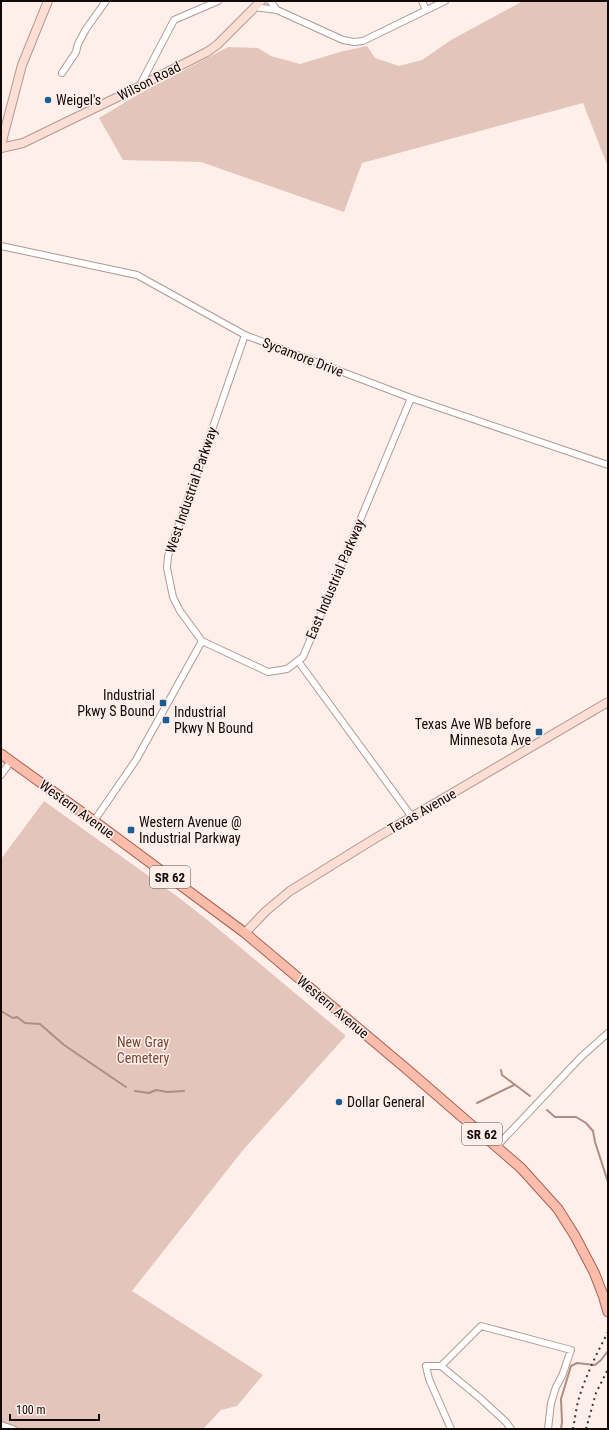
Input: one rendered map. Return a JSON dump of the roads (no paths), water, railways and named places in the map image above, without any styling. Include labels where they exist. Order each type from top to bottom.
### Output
[{"type":"main road","name":"Western Avenue","points":[[1,754],[245,933],[521,1168],[548,1197],[566,1222],[585,1254],[603,1295],[608,1312]]},
{"type":"street","points":[[1,145],[22,65],[48,1]]},
{"type":"street","points":[[62,73],[76,52],[78,44],[86,29],[106,1]]},
{"type":"street","points":[[139,87],[174,20],[218,1]]},
{"type":"street","name":"Wilson Road","points":[[1,148],[23,143],[208,52],[261,1]]},
{"type":"street","points":[[270,1],[277,10]]},
{"type":"street","points":[[422,1],[426,10]]},
{"type":"street","points":[[254,7],[277,10],[342,40],[354,42],[363,41],[445,1]]},
{"type":"street","name":"Sycamore Drive","points":[[1,246],[137,275],[244,335],[411,398],[608,466]]},
{"type":"street","name":"West Industrial Parkway","points":[[202,642],[180,611],[173,596],[167,568],[168,556],[244,335]]},
{"type":"street","name":"East Industrial Parkway","points":[[298,661],[303,657],[411,398]]},
{"type":"street","points":[[94,821],[136,760],[202,642],[268,672],[287,669],[298,661],[412,817]]},
{"type":"street","name":"Texas Avenue","points":[[245,933],[266,910],[290,891],[412,817],[608,702]]},
{"type":"street","points":[[1,775],[11,761]]},
{"type":"street","points":[[496,1147],[581,1057],[608,1033]]},
{"type":"street","points":[[441,1366],[481,1326],[571,1350],[551,1403],[548,1429]]},
{"type":"street","points":[[451,1429],[429,1379],[426,1366],[441,1366],[491,1408],[506,1422],[511,1429]]},
{"type":"street","points":[[1,1425],[13,1429]]},
{"type":"waterway","points":[[1,1011],[13,1018],[17,1017],[25,1023],[40,1024],[64,1045],[126,1087]]},
{"type":"waterway","points":[[501,1070],[502,1075],[530,1096]]},
{"type":"waterway","points":[[477,1103],[514,1085]]},
{"type":"waterway","points":[[135,1091],[149,1093],[156,1090],[167,1092],[184,1091]]},
{"type":"waterway","points":[[547,1110],[555,1117],[576,1117],[586,1123],[593,1131],[608,1182]]},
{"type":"waterway","points":[[561,1429],[561,1399],[571,1366],[577,1363],[595,1365],[608,1351]]},
{"type":"railway","points":[[573,1429],[582,1389],[592,1364],[608,1332]]},
{"type":"railway","points":[[586,1429],[596,1393],[608,1369]]},
{"type":"place","name":"Weigel's","points":[[48,100]]},
{"type":"place","name":"Industrial Pkwy S Bound","points":[[163,703]]},
{"type":"place","name":"Industrial Pkwy N Bound","points":[[166,720]]},
{"type":"place","name":"Texas Ave WB before Minnesota Ave","points":[[539,732]]},
{"type":"place","name":"Western Avenue @ Industrial Parkway","points":[[131,830]]},
{"type":"place","name":"Dollar General","points":[[339,1102]]},
{"type":"park label","name":"New Gray Cemetery","points":[[143,1050]]}]
